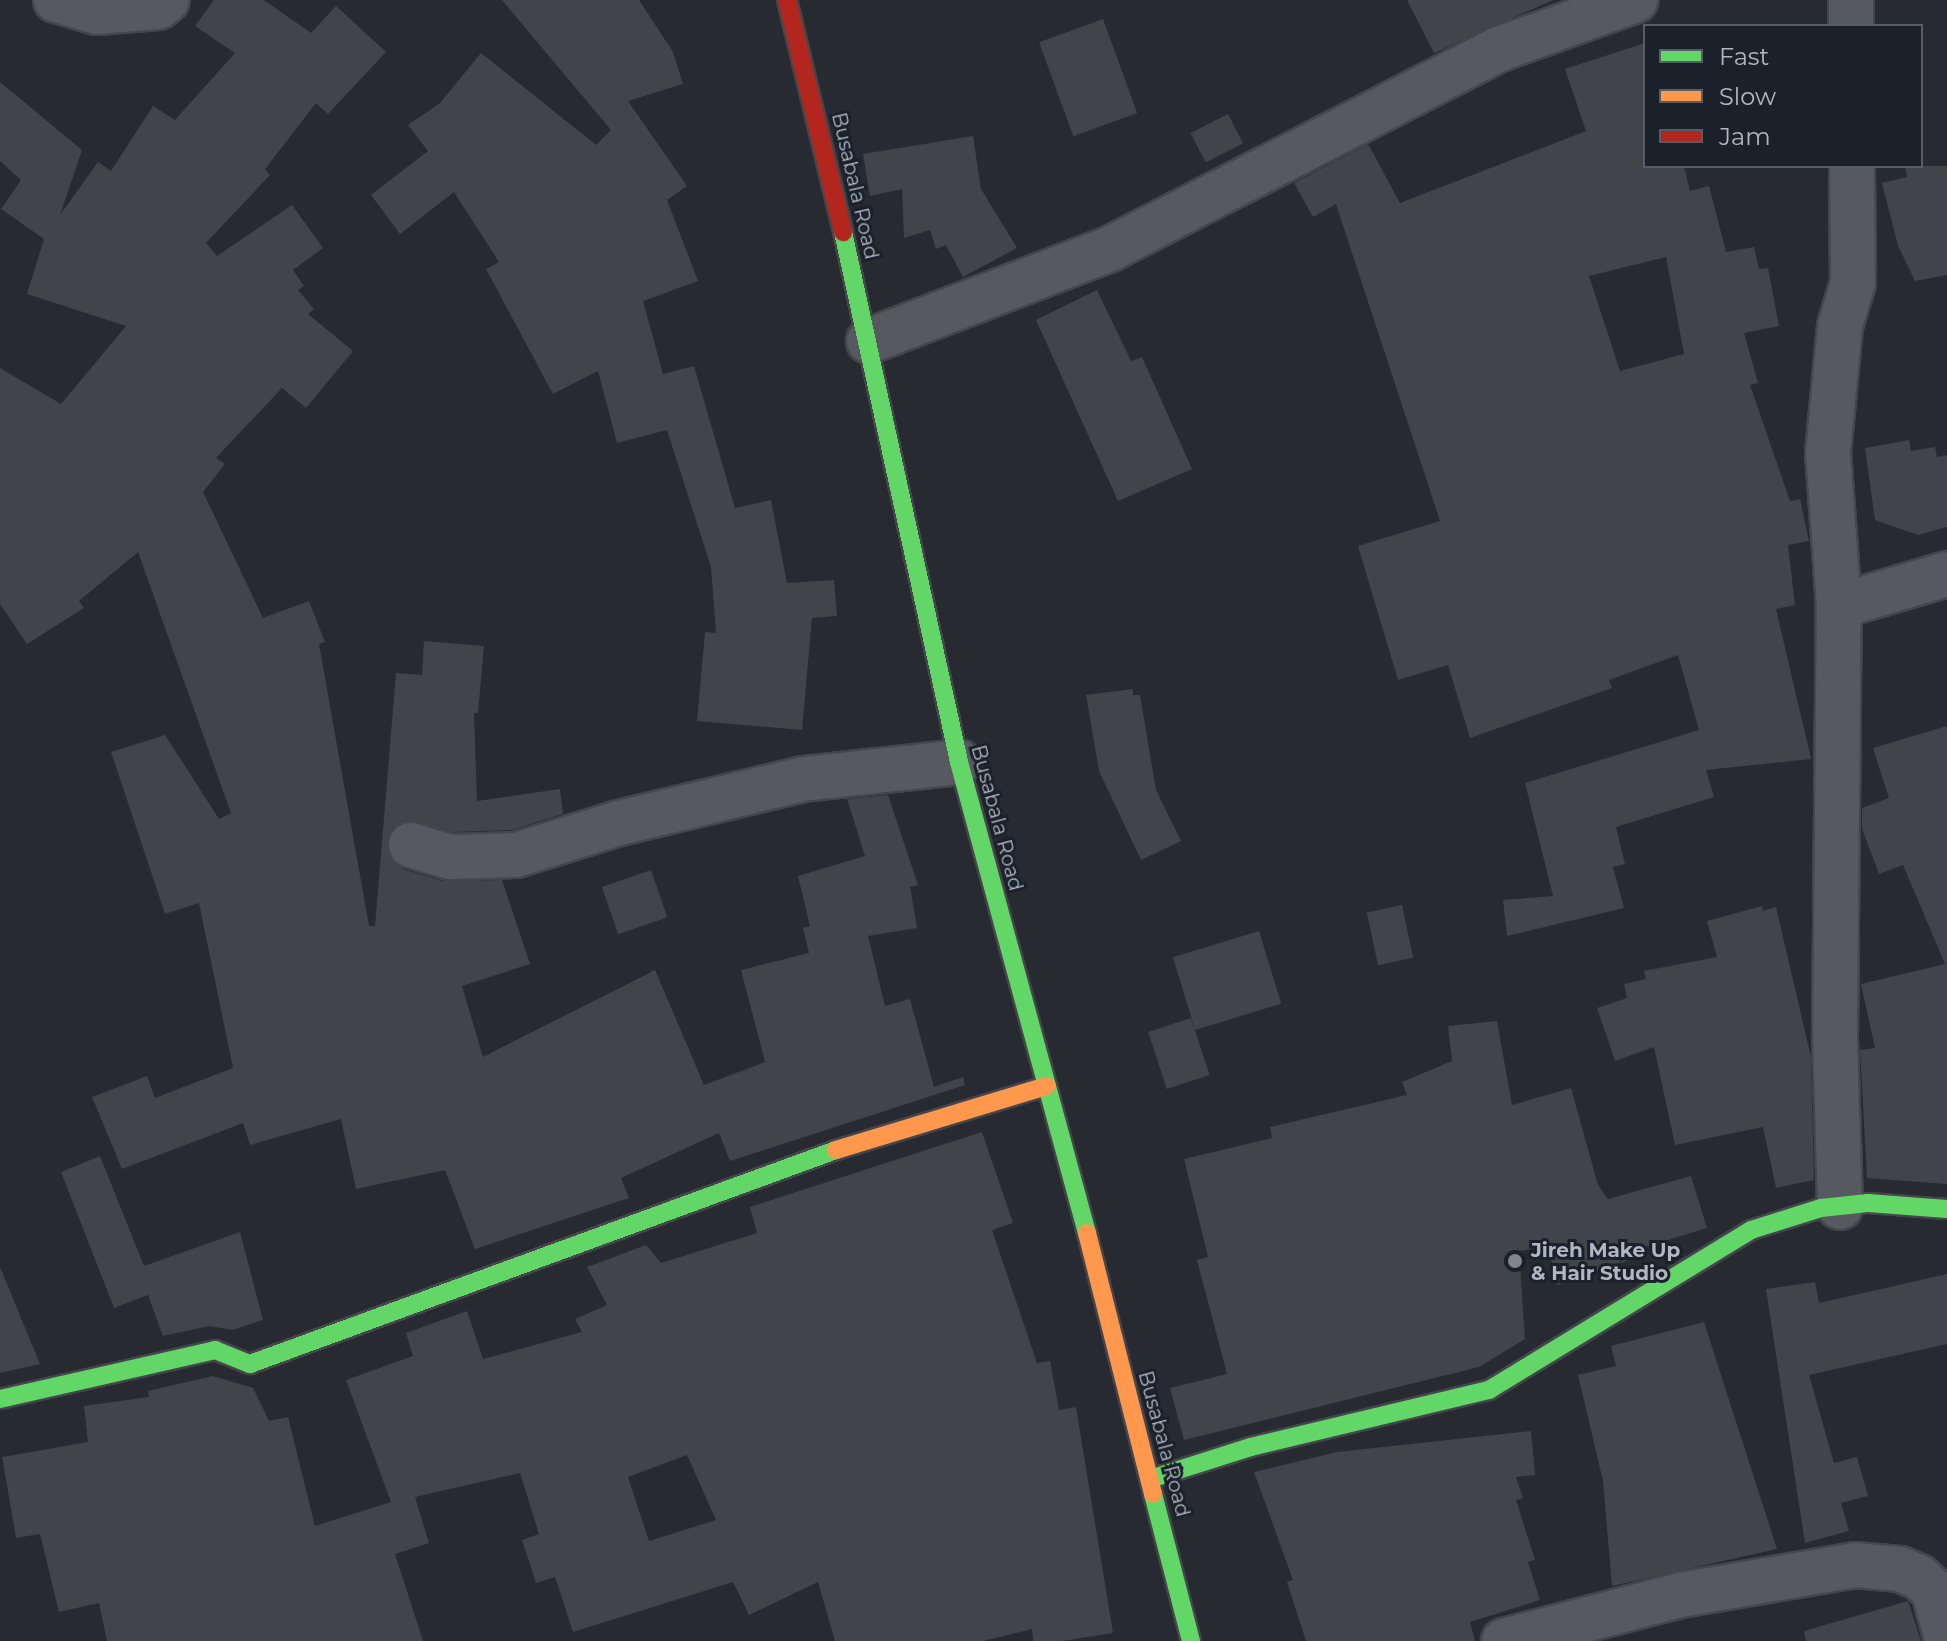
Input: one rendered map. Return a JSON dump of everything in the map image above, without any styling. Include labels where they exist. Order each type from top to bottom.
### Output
[{"type":"street","points":[[56,0],[97,12],[158,7],[167,0]]},
{"type":"street","name":"Busabala Road","points":[[787,0],[869,341],[959,762],[1191,1641]]},
{"type":"street","points":[[869,341],[1110,249],[1499,49],[1636,0]]},
{"type":"street","points":[[1851,0],[1851,24]]},
{"type":"street","points":[[1840,1207],[1835,1039],[1839,606],[1828,453],[1840,326],[1853,283],[1852,168]]},
{"type":"street","points":[[1839,606],[1947,574]]},
{"type":"street","points":[[411,845],[450,857],[487,860],[803,779],[959,762]]},
{"type":"street","points":[[0,1399],[215,1350],[250,1364],[796,1163],[1046,1086]]},
{"type":"street","points":[[1150,1479],[1251,1447],[1489,1390],[1751,1230],[1868,1203],[1947,1209]]},
{"type":"street","points":[[1504,1641],[1680,1595],[1855,1565],[1900,1569],[1919,1577],[1934,1591],[1947,1640]]},
{"type":"building","points":[[214,0],[264,0],[311,33],[336,6],[386,52],[328,114],[316,103],[265,169],[270,175],[206,243],[217,256],[292,205],[323,248],[293,270],[304,286],[298,290],[314,309],[308,314],[353,351],[306,408],[282,388],[216,458],[225,464],[203,492],[263,618],[309,601],[325,642],[319,644],[369,926],[375,926],[396,673],[422,675],[424,641],[484,646],[478,713],[474,713],[477,801],[560,789],[563,814],[512,830],[453,832],[406,821],[393,827],[387,850],[403,869],[443,881],[502,880],[530,964],[462,986],[483,1057],[655,970],[704,1085],[765,1062],[741,970],[809,953],[803,928],[810,926],[798,876],[865,856],[847,799],[888,795],[918,885],[910,887],[917,928],[868,936],[885,1006],[910,999],[934,1087],[963,1077],[965,1085],[730,1161],[719,1133],[621,1178],[629,1198],[475,1249],[445,1170],[356,1189],[341,1119],[250,1145],[243,1123],[122,1169],[92,1097],[147,1076],[155,1098],[233,1068],[199,903],[165,914],[111,752],[165,735],[219,819],[231,813],[138,552],[79,601],[84,608],[27,644],[0,604],[0,368],[61,404],[126,326],[27,294],[44,239],[1,209],[21,180],[0,161],[0,82],[82,150],[60,215],[98,162],[111,171],[153,106],[175,120],[235,53],[195,26]]},
{"type":"building","points":[[502,0],[639,0],[673,52],[683,84],[628,101],[687,186],[667,200],[698,281],[643,301],[663,374],[694,366],[735,508],[771,500],[787,583],[834,580],[837,616],[812,618],[802,730],[697,721],[705,632],[716,633],[711,567],[667,430],[617,443],[598,371],[553,394],[486,269],[499,262],[454,192],[400,234],[371,195],[428,151],[408,125],[440,103],[481,53],[596,145],[611,130]]},
{"type":"building","points":[[1407,0],[1553,0],[1434,53]]},
{"type":"building","points":[[1103,19],[1137,113],[1073,136],[1039,42]]},
{"type":"building","points":[[1643,44],[1643,168],[1684,168],[1690,191],[1709,186],[1726,252],[1754,247],[1759,269],[1768,268],[1779,326],[1744,333],[1758,383],[1750,385],[1790,501],[1800,499],[1809,541],[1788,545],[1795,605],[1776,609],[1811,759],[1706,770],[1714,797],[1616,827],[1625,864],[1613,867],[1624,908],[1507,936],[1503,900],[1553,896],[1525,783],[1699,730],[1678,655],[1609,680],[1612,688],[1470,738],[1448,665],[1398,680],[1358,546],[1440,521],[1336,204],[1313,217],[1294,183],[1368,144],[1400,203],[1586,131],[1565,69]],"holes":[[[1666,257],[1684,354],[1620,371],[1589,276]]]},
{"type":"building","points":[[1228,114],[1243,143],[1206,162],[1191,133]]},
{"type":"building","points":[[973,136],[981,189],[1017,248],[963,277],[946,245],[936,249],[930,230],[904,238],[902,189],[870,196],[863,154]]},
{"type":"building","points":[[1947,166],[1947,275],[1915,281],[1898,246],[1882,183],[1907,177],[1905,168]]},
{"type":"building","points":[[1097,290],[1131,361],[1142,357],[1192,469],[1118,501],[1036,320]]},
{"type":"building","points":[[1909,440],[1911,451],[1935,447],[1937,457],[1947,455],[1947,527],[1918,535],[1875,520],[1865,448]]},
{"type":"building","points":[[1133,689],[1133,695],[1140,695],[1156,790],[1181,841],[1141,860],[1099,771],[1086,695]]},
{"type":"building","points":[[1947,726],[1947,1184],[1867,1178],[1860,1050],[1875,1048],[1861,984],[1945,964],[1903,865],[1879,874],[1862,829],[1862,808],[1889,798],[1873,748]]},
{"type":"building","points":[[651,870],[667,917],[618,934],[602,887]]},
{"type":"building","points":[[1402,905],[1413,958],[1378,965],[1367,912]]},
{"type":"building","points":[[1762,906],[1763,911],[1776,907],[1811,1057],[1814,1180],[1776,1188],[1763,1127],[1675,1145],[1654,1047],[1615,1061],[1597,1008],[1627,998],[1624,984],[1646,979],[1644,971],[1717,957],[1707,921]]},
{"type":"building","points":[[1259,931],[1281,1004],[1195,1030],[1173,957]]},
{"type":"building","points":[[1191,1018],[1210,1075],[1167,1089],[1148,1032]]},
{"type":"building","points":[[1497,1021],[1512,1105],[1571,1088],[1598,1185],[1608,1199],[1691,1176],[1707,1228],[1632,1251],[1635,1258],[1557,1285],[1548,1246],[1519,1251],[1525,1339],[1479,1367],[1184,1440],[1170,1388],[1227,1374],[1197,1260],[1208,1257],[1184,1159],[1272,1138],[1270,1127],[1407,1095],[1402,1082],[1452,1061],[1448,1026]]},
{"type":"building","points":[[982,1132],[1013,1223],[992,1230],[1037,1363],[1050,1361],[1059,1410],[1076,1407],[1113,1633],[1062,1641],[1033,1641],[1032,1629],[983,1641],[835,1641],[818,1582],[749,1615],[733,1582],[573,1632],[555,1577],[536,1583],[522,1540],[539,1534],[520,1473],[415,1497],[429,1543],[395,1554],[423,1641],[107,1641],[99,1603],[59,1612],[40,1534],[16,1538],[2,1457],[88,1442],[84,1406],[149,1397],[148,1391],[213,1376],[253,1388],[269,1421],[288,1417],[315,1526],[391,1502],[346,1380],[413,1356],[406,1333],[467,1311],[483,1359],[582,1332],[575,1319],[607,1305],[587,1267],[646,1245],[661,1263],[757,1233],[750,1207]],"holes":[[[687,1455],[716,1520],[649,1541],[628,1477]]]},
{"type":"building","points":[[100,1156],[144,1266],[240,1232],[263,1320],[233,1330],[209,1326],[163,1336],[148,1295],[114,1308],[61,1172]]},
{"type":"building","points":[[0,1267],[40,1364],[0,1373]]},
{"type":"building","points":[[1947,1274],[1947,1344],[1809,1375],[1834,1463],[1857,1457],[1868,1496],[1841,1503],[1849,1531],[1805,1543],[1766,1289],[1815,1282],[1819,1303]]},
{"type":"building","points":[[1704,1322],[1777,1549],[1612,1586],[1603,1481],[1578,1375],[1616,1366],[1611,1346]]},
{"type":"building","points":[[1531,1431],[1535,1475],[1516,1477],[1523,1498],[1516,1500],[1535,1560],[1528,1562],[1540,1600],[1470,1622],[1475,1641],[1306,1641],[1287,1582],[1293,1580],[1254,1472],[1337,1452]]},
{"type":"building","points":[[1908,1601],[1921,1641],[1806,1641],[1804,1631]]},
{"type":"traffic: fast","points":[[843,232],[959,762],[1087,1233]]},
{"type":"traffic: fast","points":[[0,1399],[215,1350],[250,1364],[836,1150]]},
{"type":"traffic: fast","points":[[1150,1479],[1251,1447],[1489,1390],[1751,1230],[1821,1208],[1868,1203],[1947,1209]]},
{"type":"traffic: fast","points":[[1153,1494],[1191,1641]]},
{"type":"traffic: slow","points":[[836,1150],[1046,1086]]},
{"type":"traffic: slow","points":[[1087,1233],[1153,1494]]},
{"type":"traffic: jam","points":[[787,0],[843,232]]},
{"type":"place","name":"Jireh Make Up & Hair Studio","points":[[1515,1261]]}]
